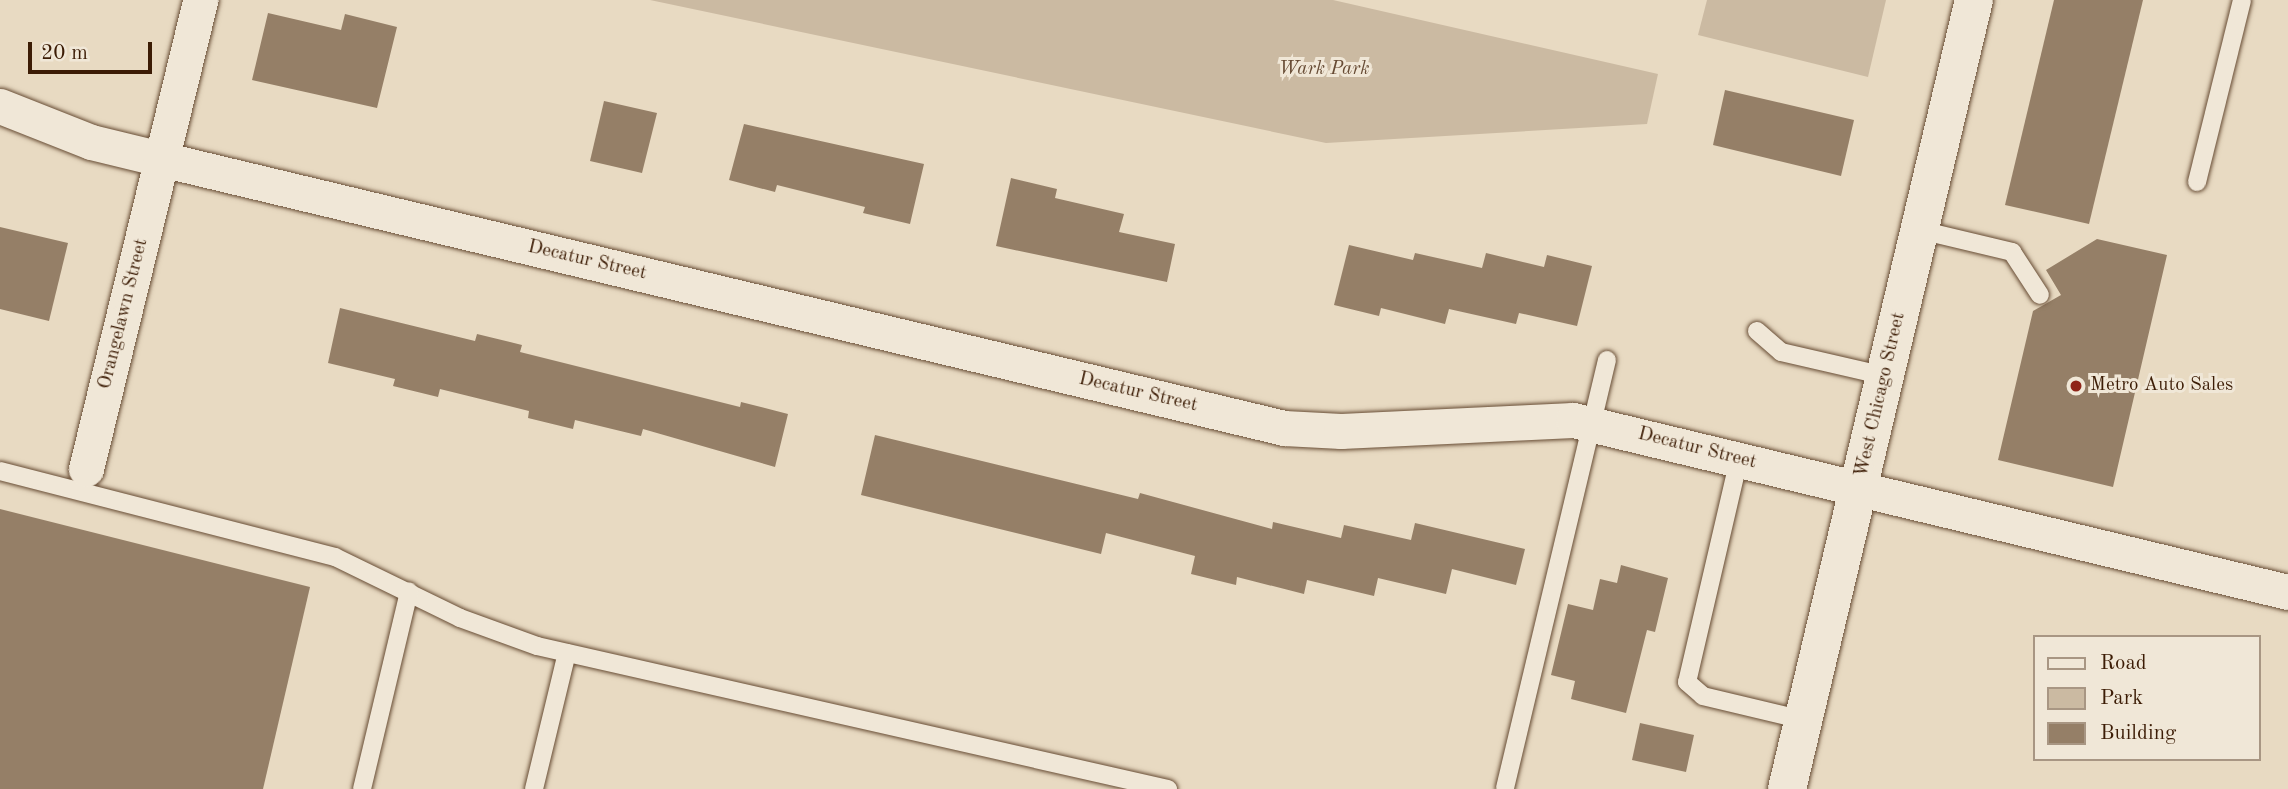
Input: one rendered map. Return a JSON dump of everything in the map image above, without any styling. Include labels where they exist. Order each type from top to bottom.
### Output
[{"type":"street","name":"Orangelawn Street","points":[[86,469],[200,0]]},
{"type":"street","name":"West Chicago Street","points":[[1787,789],[1974,0]]},
{"type":"street","name":"Decatur Street","points":[[0,106],[91,142],[1284,428],[1341,431],[1523,419],[1592,423],[2288,592]]},
{"type":"lane","points":[[2197,182],[2242,0]]},
{"type":"lane","points":[[1920,230],[2012,252],[2040,295]]},
{"type":"lane","points":[[1756,331],[1781,352],[1885,376]]},
{"type":"lane","points":[[1505,788],[1607,360]]},
{"type":"lane","points":[[1739,459],[1687,682],[1703,695],[1804,720]]},
{"type":"lane","points":[[0,471],[302,547],[363,568],[497,634],[567,653],[1168,789]]},
{"type":"lane","points":[[362,789],[409,592]]},
{"type":"lane","points":[[534,789],[567,653]]},
{"type":"green space","name":"Wark Park","points":[[650,0],[1333,0],[1658,74],[1647,124],[1326,143]]},
{"type":"green space","points":[[1707,0],[1886,0],[1868,77],[1698,35]]},
{"type":"building","points":[[2054,0],[2143,0],[2089,224],[2005,205]]},
{"type":"building","points":[[268,13],[341,30],[345,14],[397,27],[377,108],[252,80]]},
{"type":"building","points":[[1725,90],[1854,120],[1841,176],[1713,145]]},
{"type":"building","points":[[604,101],[657,113],[642,173],[590,161]]},
{"type":"building","points":[[744,124],[924,164],[910,224],[863,213],[865,207],[777,185],[775,192],[729,180]]},
{"type":"building","points":[[1011,178],[1057,189],[1055,198],[1124,214],[1119,232],[1175,244],[1167,282],[996,246]]},
{"type":"building","points":[[0,227],[68,243],[49,321],[0,309]]},
{"type":"building","name":"Metro Auto Sales","points":[[2097,239],[2167,255],[2113,487],[1998,460],[2033,311],[2061,295],[2046,270]]},
{"type":"building","points":[[1349,245],[1413,260],[1415,253],[1482,268],[1486,253],[1544,267],[1547,255],[1592,266],[1577,326],[1519,313],[1516,324],[1449,309],[1445,324],[1381,308],[1379,316],[1334,305]]},
{"type":"building","points":[[340,308],[475,341],[477,334],[522,345],[520,352],[740,407],[741,402],[788,414],[775,467],[643,429],[641,436],[575,420],[573,429],[528,418],[529,411],[440,389],[438,397],[393,386],[395,379],[328,363]]},
{"type":"building","points":[[875,435],[1138,499],[1140,493],[1272,529],[1273,522],[1341,538],[1344,525],[1411,540],[1415,523],[1525,549],[1516,585],[1452,569],[1446,594],[1378,578],[1374,596],[1307,580],[1304,594],[1237,577],[1236,585],[1191,574],[1195,556],[1106,533],[1101,554],[861,495]]},
{"type":"building","points":[[0,509],[310,587],[263,789],[0,789]]},
{"type":"building","points":[[1621,565],[1668,578],[1655,632],[1647,630],[1626,713],[1571,699],[1575,681],[1551,675],[1568,604],[1593,610],[1600,579],[1617,583]]},
{"type":"building","points":[[1640,723],[1694,735],[1686,772],[1632,760]]},
{"type":"place","name":"Metro Auto Sales","points":[[2076,386]]}]
